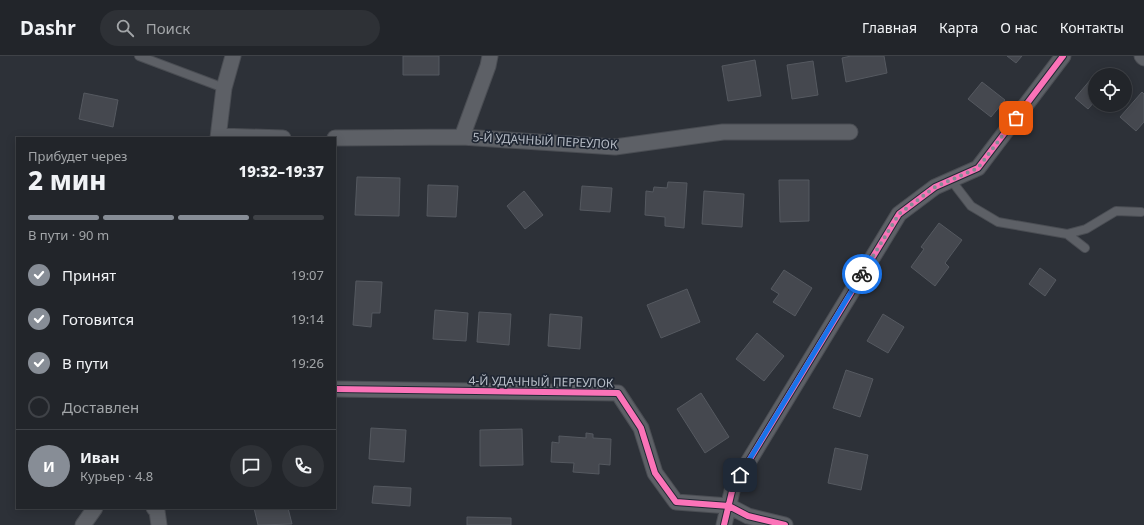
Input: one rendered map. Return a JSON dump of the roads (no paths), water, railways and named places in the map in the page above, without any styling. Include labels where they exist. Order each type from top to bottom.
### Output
[{"type":"street","points":[[218,137],[224,88],[233,56]]},
{"type":"street","points":[[462,137],[488,66],[490,56]]},
{"type":"street","points":[[724,525],[733,487],[899,214],[935,187],[978,168],[1063,56]]},
{"type":"street","name":"5-Й УДАЧНЫЙ ПЕРЕУЛОК","points":[[336,138],[462,137],[615,147],[723,132],[850,132]]},
{"type":"street","name":"4-Й УДАЧНЫЙ ПЕРЕУЛОК","points":[[336,389],[618,393],[641,428],[656,473],[676,502],[729,506]]},
{"type":"street","points":[[729,506],[748,516],[784,525]]},
{"type":"street","points":[[83,525],[94,509]]},
{"type":"street","points":[[155,509],[157,511],[159,525]]},
{"type":"lane","points":[[139,56],[224,88]]},
{"type":"lane","points":[[951,180],[971,206],[998,222],[1067,234],[1086,229],[1116,210],[1141,212]]},
{"type":"lane","points":[[1067,234],[1085,248]]}]
